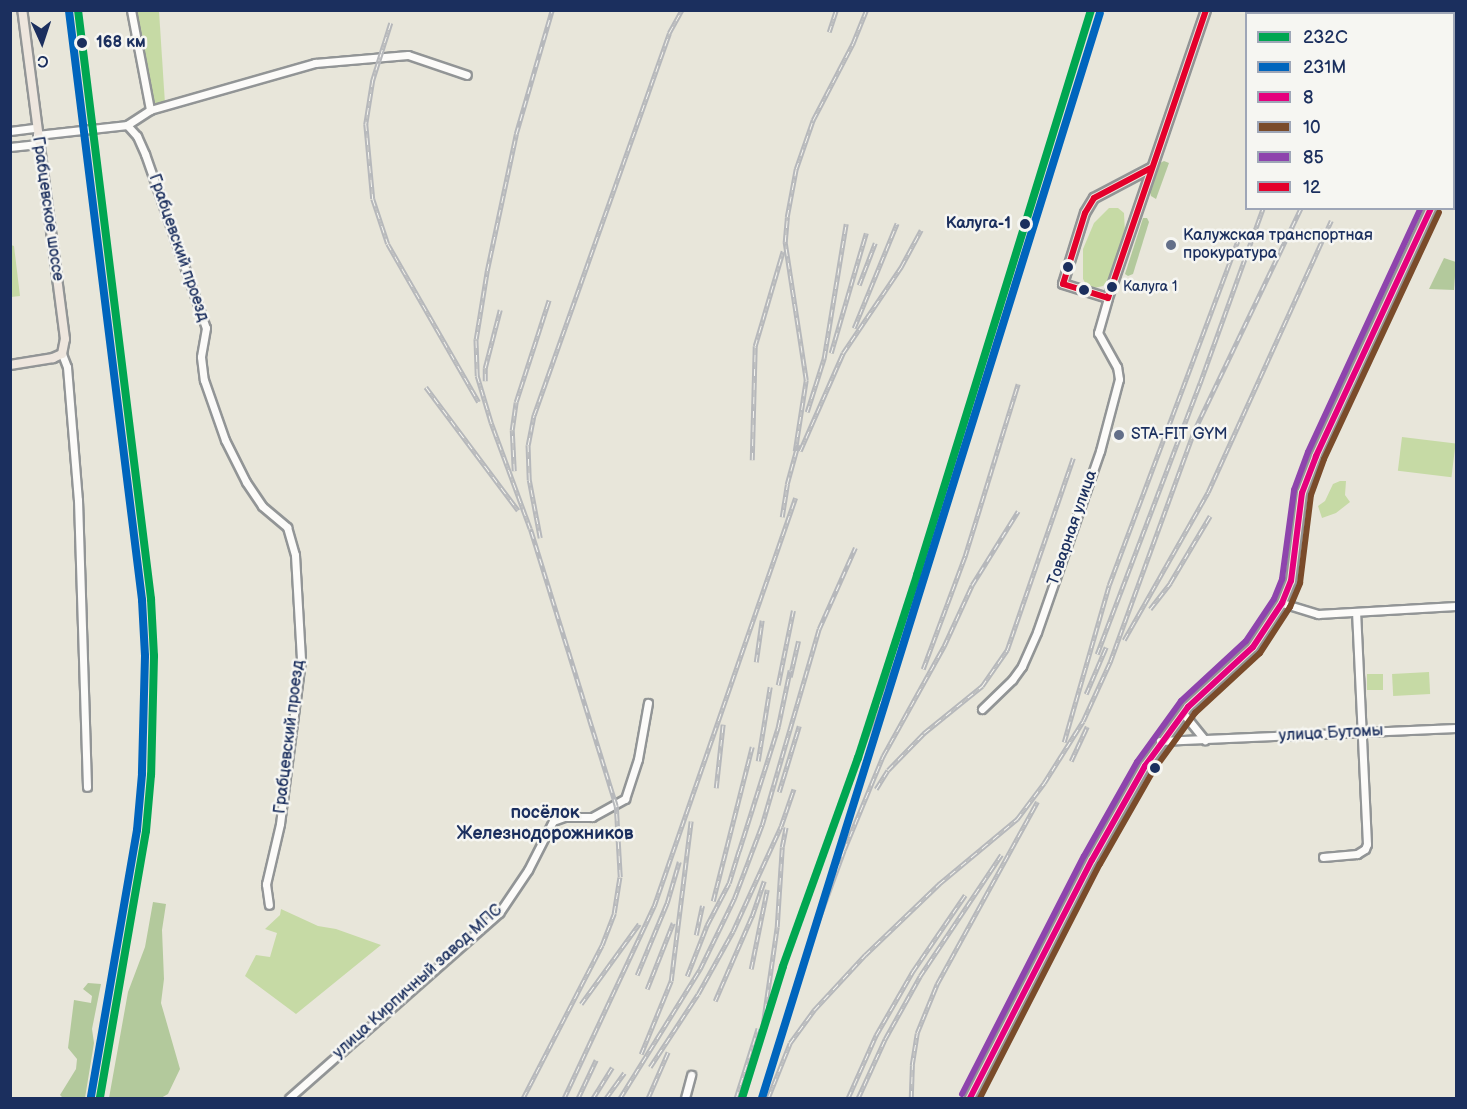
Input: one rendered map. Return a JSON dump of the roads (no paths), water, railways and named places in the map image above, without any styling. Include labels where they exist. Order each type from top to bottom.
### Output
[{"type":"main road","name":"Грабцевское шоссе","points":[[22,10],[65,339],[62,354]]},
{"type":"main road","points":[[1151,168],[1094,198],[1085,213],[1063,284],[1108,298],[1206,10]]},
{"type":"main road","points":[[970,1098],[1109,826],[1160,741],[1183,713],[1252,647],[1282,603],[1291,581],[1302,493],[1316,456],[1430,210]]},
{"type":"main road","points":[[10,365],[42,361],[62,354]]},
{"type":"street","points":[[131,10],[150,110]]},
{"type":"street","points":[[10,147],[37,136],[127,125],[150,110],[315,63],[408,55],[467,75]]},
{"type":"street","name":"Грабцевский проезд","points":[[127,125],[137,136],[148,163],[206,328],[201,357],[204,380],[225,440],[262,506],[287,527],[295,555],[301,660],[280,824],[266,884],[269,905]]},
{"type":"street","points":[[10,131],[37,136]]},
{"type":"street","name":"Товарная улица","points":[[982,709],[1012,680],[1022,666],[1037,632],[1100,451],[1118,389],[1119,376],[1098,333],[1108,298]]},
{"type":"street","points":[[62,354],[67,367],[78,500],[87,787]]},
{"type":"street","points":[[1282,603],[1315,614],[1456,606]]},
{"type":"street","points":[[1323,857],[1357,854],[1365,849],[1356,612]]},
{"type":"street","name":"улица Кирпичный завод МПС","points":[[289,1098],[499,913],[528,870],[553,821],[564,818],[592,817],[625,799],[638,759],[648,703]]},
{"type":"street","points":[[1183,713],[1206,740]]},
{"type":"street","name":"улица Бутомы","points":[[1160,741],[1456,728]]},
{"type":"street","points":[[685,1098],[691,1076]]},
{"type":"railway","points":[[523,1098],[602,945],[614,913],[620,877],[616,806],[530,529],[491,423],[477,376],[476,339],[487,271],[516,134],[552,10]]},
{"type":"railway","points":[[540,538],[529,480],[528,445],[534,415],[669,33],[682,10]]},
{"type":"railway","points":[[829,32],[836,10]]},
{"type":"railway","points":[[795,451],[806,380],[785,242],[787,217],[796,169],[813,120],[853,43],[866,10]]},
{"type":"railway","points":[[391,23],[373,80],[366,124],[373,199],[388,244],[479,402]]},
{"type":"railway","points":[[1097,654],[1200,383],[1262,210]]},
{"type":"railway","points":[[768,1098],[790,1043],[814,1010],[865,955],[939,884],[1017,819],[1044,783],[1083,721],[1110,662],[1195,429],[1300,210]]},
{"type":"railway","points":[[1124,640],[1208,492],[1331,221]]},
{"type":"railway","points":[[854,328],[897,223]]},
{"type":"railway","points":[[807,412],[824,358],[846,224]]},
{"type":"railway","points":[[858,758],[897,660],[1032,226]]},
{"type":"railway","points":[[1064,742],[1109,585],[1242,229]]},
{"type":"railway","points":[[800,451],[843,353],[901,267],[921,230]]},
{"type":"railway","points":[[831,353],[866,233]]},
{"type":"railway","points":[[859,285],[875,243]]},
{"type":"railway","points":[[752,460],[755,346],[783,251]]},
{"type":"railway","points":[[514,471],[512,430],[516,402],[549,300]]},
{"type":"railway","points":[[485,381],[485,368],[500,310]]},
{"type":"railway","points":[[923,669],[965,556],[1018,384]]},
{"type":"railway","points":[[426,387],[518,510]]},
{"type":"railway","points":[[782,517],[787,484],[798,444]]},
{"type":"railway","points":[[876,789],[888,770],[924,733],[982,686],[1007,650],[1073,458]]},
{"type":"railway","points":[[564,1098],[654,906],[795,498]]},
{"type":"railway","points":[[771,1071],[803,962],[844,850],[883,756],[944,646],[972,585],[1018,511]]},
{"type":"railway","points":[[1150,609],[1170,583],[1210,516]]},
{"type":"railway","points":[[620,1098],[700,969],[734,899],[762,825],[819,629],[855,548]]},
{"type":"railway","points":[[778,685],[793,611]]},
{"type":"railway","points":[[756,662],[762,620]]},
{"type":"railway","points":[[790,677],[798,641]]},
{"type":"railway","points":[[1086,694],[1106,647]]},
{"type":"railway","points":[[687,976],[707,925],[729,883],[778,727],[790,670]]},
{"type":"railway","points":[[758,761],[770,687]]},
{"type":"railway","points":[[716,788],[723,724]]},
{"type":"railway","points":[[779,792],[799,726]]},
{"type":"railway","points":[[1071,761],[1087,726]]},
{"type":"railway","points":[[713,901],[752,747]]},
{"type":"railway","points":[[650,1067],[698,994],[733,931],[781,826],[794,789]]},
{"type":"railway","points":[[911,1098],[912,1065],[917,1033],[937,984],[1037,802]]},
{"type":"railway","points":[[641,1054],[671,981],[691,821]]},
{"type":"railway","points":[[761,1038],[777,927],[782,847],[786,827]]},
{"type":"railway","points":[[858,1098],[885,1039],[920,976],[1001,855]]},
{"type":"railway","points":[[637,975],[667,903],[679,862]]},
{"type":"railway","points":[[715,1001],[752,916],[764,881]]},
{"type":"railway","points":[[751,969],[767,890]]},
{"type":"railway","points":[[848,1098],[876,1035],[913,971],[965,895]]},
{"type":"railway","points":[[696,935],[702,906]]},
{"type":"railway","points":[[647,989],[673,923]]},
{"type":"railway","points":[[581,1004],[639,924]]},
{"type":"railway","points":[[736,1098],[758,1028]]},
{"type":"railway","points":[[648,1098],[668,1052]]},
{"type":"railway","points":[[578,1098],[596,1060]]},
{"type":"railway","points":[[593,1098],[612,1067]]},
{"type":"railway","points":[[606,1098],[624,1073]]},
{"type":"place","name":"168 км","points":[[82,43]]},
{"type":"place","name":"Калуга-1","points":[[1025,224]]},
{"type":"place","name":"Калужская транспортная прокуратура","points":[[1171,245]]},
{"type":"place","name":"Калуга 1","points":[[1112,287]]},
{"type":"place","name":"STA-FIT GYM","points":[[1119,435]]},
{"type":"district","name":"посёлок Железнодорожников","points":[[545,824]]}]
